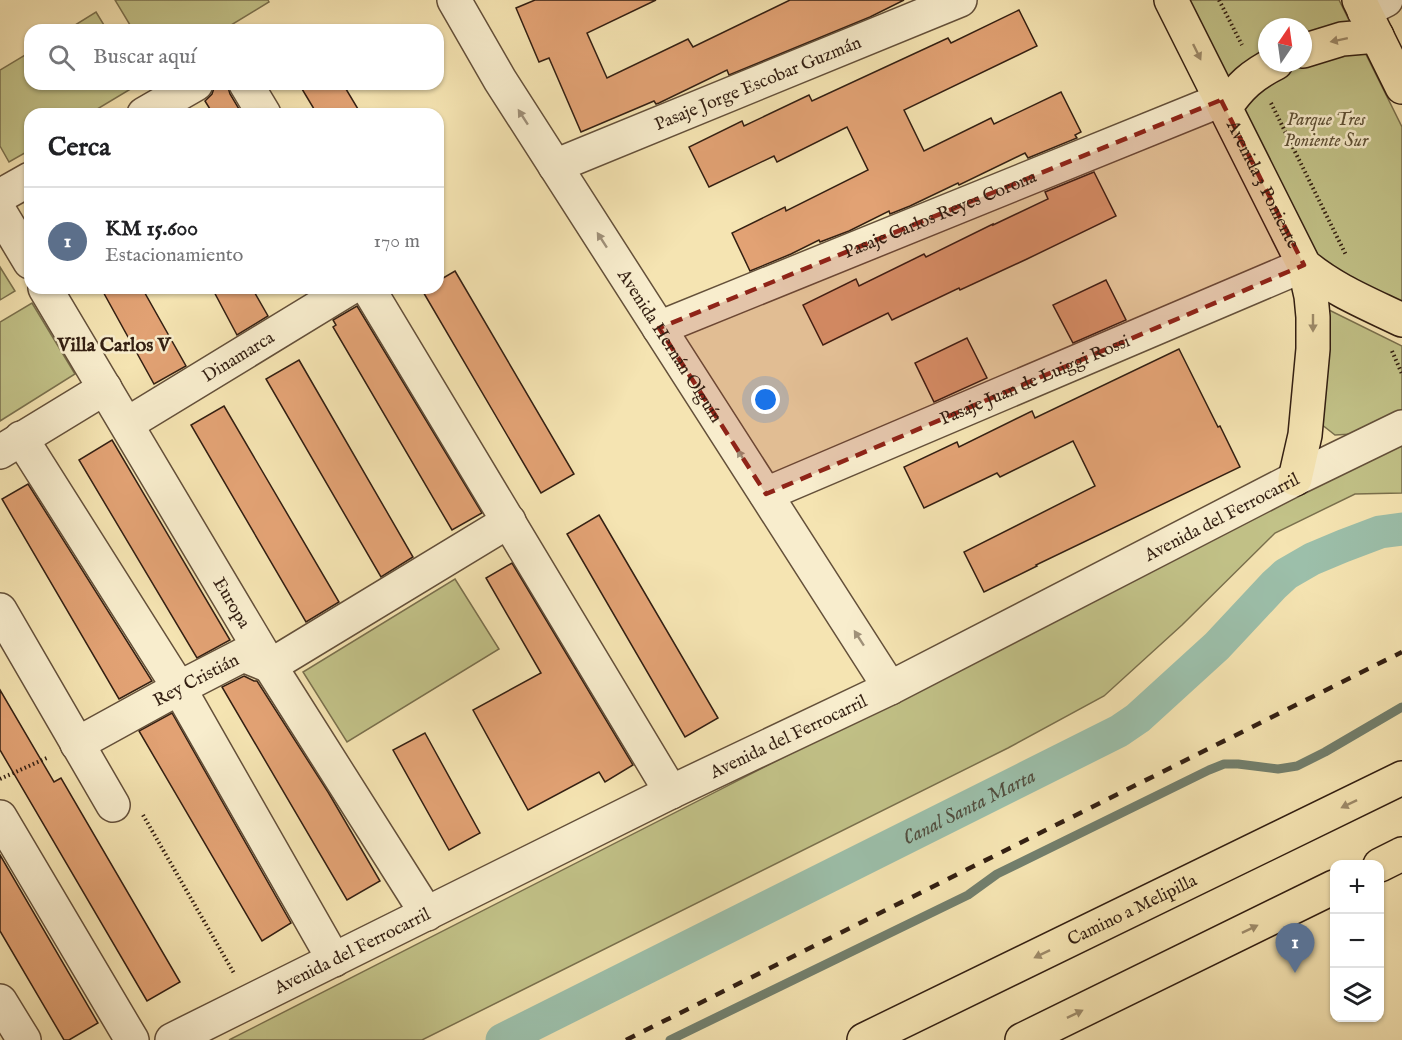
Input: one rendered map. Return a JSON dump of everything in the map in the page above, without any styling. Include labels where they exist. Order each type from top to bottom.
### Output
[{"type":"main road","name":"Avenida 3 Poniente","points":[[1171,0],[1304,265],[1335,288],[1402,320]]},
{"type":"main road","points":[[1312,48],[1342,39],[1371,12],[1402,87]]},
{"type":"main road","points":[[1222,104],[1261,72]]},
{"type":"main road","points":[[1295,479],[1305,435],[1312,349],[1311,296],[1304,265]]},
{"type":"main road","name":"Camino a Melipilla","points":[[864,1040],[1402,778]]},
{"type":"main road","points":[[1384,863],[1402,854]]},
{"type":"main road","points":[[1022,1040],[1330,889]]},
{"type":"street","name":"Pasaje Jorge Escobar Guzmán","points":[[555,166],[960,0]]},
{"type":"street","name":"Avenida Hernán Olguín","points":[[457,1],[500,80],[890,688]]},
{"type":"street","points":[[154,108],[186,90]]},
{"type":"street","points":[[250,90],[260,108]]},
{"type":"street","name":"Pasaje Carlos Reyes Corona","points":[[659,328],[1222,104]]},
{"type":"street","points":[[0,196],[24,182]]},
{"type":"street","points":[[0,212],[24,252]]},
{"type":"street","name":"Pasaje Juan de Luiggi Rossi","points":[[766,494],[1304,265]]},
{"type":"street","name":"Europa","points":[[49,294],[270,666],[427,914]]},
{"type":"street","name":"Dinamarca","points":[[127,424],[340,294]]},
{"type":"street","points":[[372,294],[670,792]]},
{"type":"street","points":[[105,388],[11,445],[179,688],[334,960]]},
{"type":"street","name":"Avenida del Ferrocarril","points":[[172,1040],[670,792],[890,688],[1295,479],[1402,427]]},
{"type":"street","points":[[270,666],[509,521]]},
{"type":"street","points":[[0,610],[113,805]]},
{"type":"street","name":"Rey Cristián","points":[[77,744],[243,655],[270,666]]},
{"type":"street","points":[[0,817],[132,1040]]},
{"type":"street","points":[[0,1001],[24,1040]]},
{"type":"path","points":[[1219,0],[1258,56]]},
{"type":"path","points":[[1268,72],[1402,374]]},
{"type":"path","points":[[0,778],[77,744]]},
{"type":"path","points":[[113,805],[131,794],[250,1000]]},
{"type":"highlighted area","points":[[1221,100],[1304,265],[766,494],[659,328]]},
{"type":"green space","points":[[115,0],[268,0],[269,2],[233,24],[129,24]]},
{"type":"green space","name":"Parque Tres Poniente Sur","points":[[1184,0],[1339,0],[1402,127],[1402,309],[1382,299],[1311,252]]},
{"type":"green space","points":[[96,12],[103,24],[77,24]]},
{"type":"green space","points":[[24,56],[24,90],[129,90],[99,108],[24,108],[24,153],[9,162],[0,146],[0,70]]},
{"type":"green space","points":[[0,267],[15,291],[0,300]]},
{"type":"green space","points":[[32,303],[75,374],[0,421],[0,322]]},
{"type":"green space","points":[[1325,308],[1402,346],[1402,411],[1353,434],[1335,435],[1321,424]]},
{"type":"green space","points":[[1402,442],[1402,493],[1355,494],[1275,533],[1182,625],[1104,696],[1008,748],[422,1040],[229,1040]]},
{"type":"green space","points":[[455,579],[499,649],[347,742],[303,672]]},
{"type":"building","points":[[535,0],[656,0],[587,33],[607,78],[688,39],[693,47],[790,0],[904,0],[870,17],[729,75],[727,70],[659,103],[656,104],[654,101],[581,132],[549,58],[539,62],[516,8]]},
{"type":"building","points":[[1019,10],[1037,46],[904,110],[924,151],[991,118],[994,124],[1061,92],[1081,132],[1075,135],[1077,138],[1028,158],[1025,153],[959,185],[958,183],[890,214],[889,211],[849,231],[820,242],[819,240],[750,271],[732,233],[785,207],[786,211],[868,170],[847,127],[777,162],[774,156],[709,187],[689,147],[742,121],[744,126],[809,95],[812,101],[948,38],[951,43]]},
{"type":"building","points":[[213,90],[229,90],[238,108],[209,108],[205,101]]},
{"type":"building","points":[[303,90],[347,90],[357,108],[313,108]]},
{"type":"building","points":[[1094,172],[1116,216],[892,320],[888,313],[823,345],[803,305],[856,279],[859,286],[924,254],[926,257],[1048,199],[1045,192]]},
{"type":"building","points":[[455,271],[574,474],[541,493],[424,294],[444,294],[444,277]]},
{"type":"building","points":[[1106,280],[1126,320],[1073,343],[1053,305]]},
{"type":"building","points":[[104,294],[145,294],[186,366],[154,384]]},
{"type":"building","points":[[215,294],[255,294],[268,316],[237,335]]},
{"type":"building","points":[[357,306],[482,513],[452,530],[333,327],[336,325],[333,320]]},
{"type":"building","points":[[967,338],[987,378],[934,402],[915,363]]},
{"type":"building","points":[[1179,349],[1240,467],[984,592],[964,552],[1095,486],[1073,441],[1000,477],[997,473],[924,508],[904,467],[957,442],[959,447],[1032,411],[1035,418]]},
{"type":"building","points":[[299,360],[413,557],[381,577],[266,379]]},
{"type":"building","points":[[224,406],[339,602],[306,622],[191,425]]},
{"type":"building","points":[[112,440],[230,640],[197,658],[79,460]]},
{"type":"building","points":[[28,484],[152,681],[119,699],[2,499]]},
{"type":"building","points":[[599,515],[718,718],[685,737],[567,534]]},
{"type":"building","points":[[512,563],[633,765],[605,782],[599,772],[528,810],[473,710],[541,673],[486,578]]},
{"type":"building","points":[[244,676],[257,681],[328,792],[380,881],[347,900],[222,687]]},
{"type":"building","points":[[0,690],[54,782],[61,778],[180,982],[147,1001],[0,750]]},
{"type":"building","points":[[172,713],[291,923],[262,941],[139,731]]},
{"type":"building","points":[[425,733],[480,833],[449,850],[393,750]]},
{"type":"building","points":[[0,855],[98,1023],[69,1040],[64,1040],[0,931]]},
{"type":"waterway","name":"Canal Santa Marta","points":[[502,1040],[1119,731],[1138,718],[1217,646],[1286,574],[1312,559],[1343,546],[1380,532],[1402,529]]},
{"type":"waterway","points":[[670,1040],[968,895],[997,874],[1209,770],[1224,764],[1278,769],[1297,766],[1402,707]]},
{"type":"railway","points":[[626,1040],[1402,652]]},
{"type":"place","name":"KM 15.600","points":[[1295,973]]},
{"type":"district","name":"Villa Carlos V","points":[[114,344]]}]
